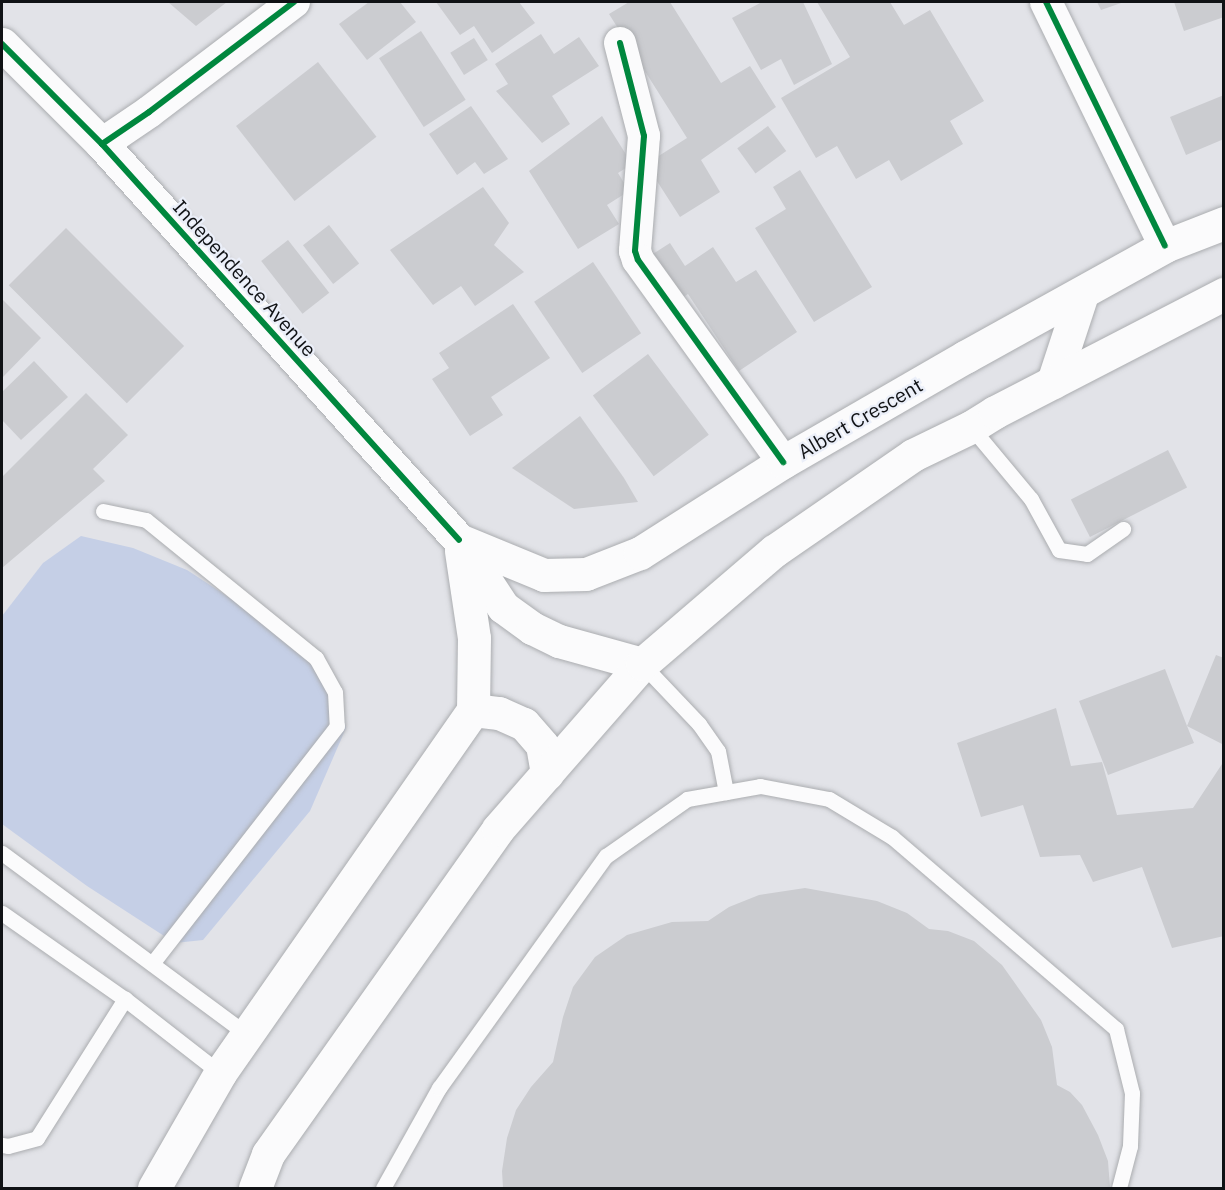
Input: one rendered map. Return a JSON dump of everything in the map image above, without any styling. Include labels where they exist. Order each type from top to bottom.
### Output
[{"type":"main road","name":"Independence Avenue","points":[[2,44],[102,144],[459,540],[504,607],[532,628],[559,641],[642,664]]},
{"type":"main road","name":"Albert Crescent","points":[[459,540],[544,575],[586,574],[640,553],[783,462],[965,357],[1165,246],[1224,223]]},
{"type":"main road","points":[[1053,382],[1082,294]]},
{"type":"main road","points":[[255,1188],[268,1154],[498,829],[642,664],[774,551],[913,455],[1224,294]]},
{"type":"main road","points":[[154,1188],[220,1073],[474,710],[474,638],[459,540]]},
{"type":"main road","points":[[474,710],[499,713],[524,724],[542,745],[547,774]]},
{"type":"street","points":[[102,144],[149,112],[294,2]]},
{"type":"street","points":[[1046,2],[1165,246]]},
{"type":"street","points":[[620,43],[644,136],[635,251],[638,260],[783,462]]},
{"type":"lane","points":[[971,427],[1031,499],[1059,550],[1087,554],[1123,529]]},
{"type":"lane","points":[[103,511],[146,520],[316,658],[335,692],[337,726],[152,964]]},
{"type":"lane","points":[[642,664],[699,724],[718,751],[726,792]]},
{"type":"lane","points":[[383,1188],[439,1088],[606,856],[687,799],[760,786],[829,799],[892,837],[1116,1029],[1132,1092],[1130,1146],[1119,1188]]},
{"type":"lane","points":[[2,853],[247,1034]]},
{"type":"lane","points":[[2,914],[125,999],[220,1073]]},
{"type":"lane","points":[[2,1145],[8,1146],[37,1138],[125,999]]},
{"type":"shaded area","points":[[81,536],[133,548],[187,570],[290,637],[338,693],[346,728],[310,811],[203,940],[175,943],[87,886],[2,824],[2,616],[43,563]]},
{"type":"building","points":[[168,2],[227,2],[196,26]]},
{"type":"building","points":[[369,2],[400,2],[416,22],[367,60],[339,24]]},
{"type":"building","points":[[436,2],[519,2],[535,23],[492,53],[474,26],[460,35]]},
{"type":"building","points":[[629,2],[670,2],[721,83],[750,66],[776,107],[701,160],[720,192],[680,217],[646,164],[687,138],[609,14]]},
{"type":"building","points":[[762,2],[803,2],[832,64],[794,85],[781,59],[761,70],[732,18]]},
{"type":"building","points":[[817,2],[890,2],[904,25],[930,10],[984,101],[950,121],[963,144],[901,181],[889,160],[856,179],[837,146],[816,158],[781,98],[850,57]]},
{"type":"building","points":[[1097,2],[1124,2],[1101,10]]},
{"type":"building","points":[[1174,2],[1224,2],[1224,17],[1184,31]]},
{"type":"building","points":[[421,31],[466,100],[424,127],[379,58]]},
{"type":"building","points":[[541,34],[554,54],[579,37],[599,66],[552,96],[570,124],[542,143],[496,91],[508,84],[495,64]]},
{"type":"building","points":[[474,38],[488,60],[464,75],[450,53]]},
{"type":"building","points":[[318,62],[376,137],[295,201],[236,126]]},
{"type":"building","points":[[1224,95],[1224,139],[1186,155],[1170,117]]},
{"type":"building","points":[[471,106],[508,159],[484,174],[475,162],[457,175],[429,134]]},
{"type":"building","points":[[602,116],[632,164],[618,173],[629,191],[607,205],[619,224],[578,249],[529,171]]},
{"type":"building","points":[[768,126],[786,151],[755,173],[737,148]]},
{"type":"building","points":[[800,170],[872,287],[814,322],[755,228],[786,209],[773,187]]},
{"type":"building","points":[[483,187],[509,223],[494,245],[524,272],[475,306],[461,286],[433,305],[390,250]]},
{"type":"building","points":[[329,225],[359,264],[333,284],[303,245]]},
{"type":"building","points":[[66,228],[184,346],[127,403],[9,285]]},
{"type":"building","points":[[288,240],[329,293],[302,314],[261,261]]},
{"type":"building","points":[[670,243],[685,266],[713,247],[736,282],[756,270],[797,332],[739,371],[688,294],[671,305],[642,261]]},
{"type":"building","points":[[593,262],[641,333],[582,373],[534,302]]},
{"type":"building","points":[[2,299],[41,338],[2,378]]},
{"type":"building","points":[[513,304],[550,358],[491,397],[503,415],[470,436],[432,379],[449,368],[439,353]]},
{"type":"building","points":[[648,354],[709,435],[654,476],[593,396]]},
{"type":"building","points":[[34,361],[68,397],[21,440],[2,420],[2,392]]},
{"type":"building","points":[[86,393],[128,435],[93,469],[105,481],[2,568],[2,477]]},
{"type":"building","points":[[580,416],[624,478],[638,502],[574,509],[512,468]]},
{"type":"building","points":[[1168,450],[1187,487],[1090,537],[1071,499]]},
{"type":"building","points":[[1216,655],[1224,658],[1224,745],[1187,726]]},
{"type":"building","points":[[1165,669],[1194,743],[1108,775],[1079,701]]},
{"type":"building","points":[[1056,708],[1071,766],[1102,762],[1117,815],[1193,808],[1224,761],[1224,936],[1172,948],[1142,867],[1093,882],[1080,855],[1040,857],[1023,805],[981,817],[957,743]]},
{"type":"building","points":[[805,888],[877,901],[907,913],[929,929],[948,931],[974,941],[1002,965],[1041,1020],[1052,1047],[1057,1085],[1070,1092],[1082,1105],[1098,1135],[1108,1161],[1110,1188],[503,1188],[502,1171],[507,1138],[516,1110],[531,1087],[553,1062],[563,1017],[573,987],[595,957],[627,935],[672,922],[708,921],[729,907],[759,895]]},
{"type":"cycle path","points":[[102,144],[149,112],[294,2]]},
{"type":"cycle path","points":[[1046,2],[1165,246]]},
{"type":"cycle path","points":[[620,43],[644,136],[635,251],[638,260],[783,462]]},
{"type":"cycle path","points":[[2,44],[102,144],[459,540]]}]
